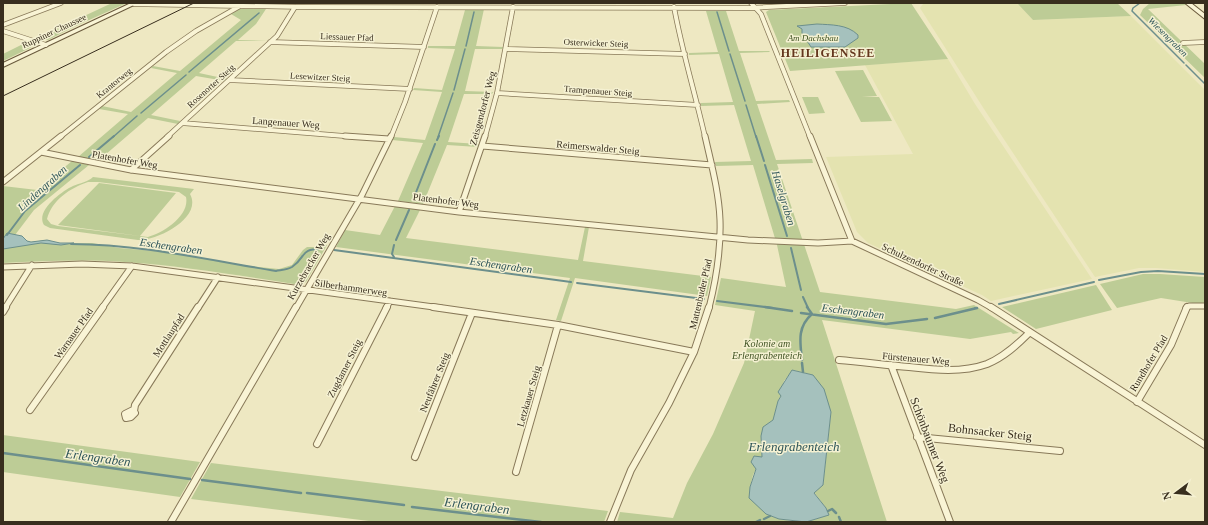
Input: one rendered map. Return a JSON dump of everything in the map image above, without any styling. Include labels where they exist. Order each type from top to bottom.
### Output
[{"type":"main road","name":"Ruppiner Chaussee","points":[[3,66],[134,3]]},
{"type":"main road","points":[[1188,3],[1205,17]]},
{"type":"street","points":[[3,25],[61,3]]},
{"type":"street","points":[[134,3],[295,7],[398,5],[437,7],[475,5],[513,7],[659,5],[674,8],[757,8],[845,3]]},
{"type":"street","name":"Krantorweg","points":[[3,182],[166,52],[196,31],[247,3]]},
{"type":"street","points":[[751,3],[757,8],[852,241]]},
{"type":"street","name":"Rosenorter Steig","points":[[131,170],[277,36],[295,7]]},
{"type":"street","name":"Kurzebracker Weg","points":[[171,522],[359,199],[389,139],[410,89],[437,7]]},
{"type":"street","name":"Zeisgendorfer Weg","points":[[459,212],[482,146],[497,93],[513,7]]},
{"type":"street","name":"Mattenbuder Pfad","points":[[610,522],[631,470],[669,403],[694,352],[707,314],[715,283],[720,237],[718,196],[698,105],[690,80],[674,8]]},
{"type":"street","points":[[3,31],[46,45]]},
{"type":"street","name":"Liessauer Pfad","points":[[270,42],[424,47]]},
{"type":"street","points":[[1183,42],[1205,42]]},
{"type":"street","name":"Osterwicker Steig","points":[[506,49],[685,54]]},
{"type":"street","name":"Lesewitzer Steig","points":[[229,80],[410,89]]},
{"type":"street","name":"Trampenauer Steig","points":[[497,93],[698,105]]},
{"type":"street","name":"Langenauer Weg","points":[[182,123],[389,139]]},
{"type":"street","name":"Reimerswalder Steig","points":[[482,146],[712,165]]},
{"type":"street","name":"Platenhofer Weg","points":[[41,152],[131,170],[459,212],[720,237],[800,242],[852,241]]},
{"type":"street","name":"Schulzendorfer Straße","points":[[852,241],[978,300],[1205,445]]},
{"type":"street","name":"Silberhammerweg","points":[[3,267],[82,264],[132,266],[558,325],[694,352]]},
{"type":"street","points":[[3,312],[32,265]]},
{"type":"street","name":"Warnauer Pfad","points":[[30,410],[132,266]]},
{"type":"street","name":"Mottlaupfad","points":[[133,409],[218,277]]},
{"type":"street","name":"Zugdamer Steig","points":[[317,444],[390,301]]},
{"type":"street","name":"Rundhofer Pfad","points":[[1137,402],[1172,345],[1186,308],[1189,306],[1205,306]]},
{"type":"street","name":"Neufährer Steig","points":[[415,457],[472,313]]},
{"type":"street","name":"Letzkauer Steig","points":[[516,472],[558,325]]},
{"type":"street","name":"Fürstenauer Weg","points":[[838,360],[942,371],[970,369],[1000,357],[1013,348],[1029,332]]},
{"type":"street","name":"Schönbaumer Weg","points":[[891,365],[950,522]]},
{"type":"street","name":"Bohnsacker Steig","points":[[917,437],[1060,451]]},
{"type":"green space","points":[[112,3],[127,3],[48,40],[35,39]]},
{"type":"green space","name":"Am Dachsbau","points":[[911,3],[948,59],[790,71],[766,12],[769,10]]},
{"type":"green space","points":[[1017,3],[1033,20],[1131,16],[1205,90],[1205,272],[1139,268],[1095,277],[984,109],[920,8],[923,4]]},
{"type":"green space","points":[[1017,3],[1117,3],[1131,16],[1033,20]]},
{"type":"green space","points":[[1150,3],[1183,3],[1186,5],[1148,9],[1205,64],[1205,78],[1140,15],[1143,9]]},
{"type":"green space","points":[[239,9],[266,9],[256,24],[238,40],[268,41],[236,41],[199,73],[227,79],[225,81],[196,76],[151,115],[180,121],[178,124],[148,118],[98,161],[78,157],[128,114],[99,109],[102,106],[131,112],[177,73],[151,68],[153,66],[180,71],[241,20],[231,14]]},
{"type":"green space","points":[[484,9],[476,46],[503,47],[502,49],[475,49],[465,91],[493,92],[492,94],[464,94],[448,142],[479,144],[478,147],[447,145],[423,204],[398,201],[423,143],[392,140],[394,137],[425,140],[442,92],[413,90],[414,88],[442,90],[455,49],[428,48],[428,46],[455,46],[465,10]]},
{"type":"green space","name":"Kolonie am Erlengrabenteich","points":[[706,11],[726,11],[739,51],[770,52],[740,53],[756,101],[789,100],[790,102],[757,104],[776,160],[812,159],[813,163],[777,164],[820,292],[956,309],[974,305],[1019,333],[1013,334],[1011,332],[970,339],[822,320],[887,522],[806,522],[829,515],[826,508],[814,492],[823,485],[831,412],[813,375],[793,370],[784,381],[773,421],[761,436],[762,457],[753,475],[750,487],[766,514],[779,519],[801,522],[617,522],[620,512],[673,518],[687,483],[713,434],[744,363],[755,311],[715,305],[721,278],[786,287],[777,245],[753,165],[716,166],[715,162],[751,161],[734,105],[701,106],[701,103],[733,102],[719,54],[689,55],[689,53],[718,52]]},
{"type":"green space","points":[[27,42],[31,47],[30,48],[3,61],[3,54]]},
{"type":"green space","points":[[948,59],[975,104],[1092,279],[991,301],[982,295],[868,243],[857,232],[826,157],[913,154],[865,65]]},
{"type":"green space","points":[[863,70],[877,96],[862,97],[879,97],[892,121],[861,122],[835,71]]},
{"type":"green space","points":[[802,97],[818,97],[825,113],[809,114]]},
{"type":"green space","points":[[72,161],[89,165],[34,210],[15,235],[22,236],[27,241],[31,242],[47,240],[62,244],[92,243],[119,248],[166,252],[249,266],[279,269],[292,265],[307,247],[317,247],[318,244],[327,245],[306,282],[300,285],[191,269],[125,262],[79,260],[3,263],[3,186],[37,190]]},
{"type":"green space","points":[[93,177],[194,189],[190,194],[192,203],[190,211],[176,226],[166,232],[156,237],[138,240],[50,228],[44,225],[42,220],[43,214],[51,202],[73,186]],"holes":[[[88,182],[179,192],[186,197],[184,211],[168,228],[148,237],[51,224],[47,219],[49,212],[57,201],[68,191]]]},
{"type":"green space","points":[[99,183],[176,193],[140,236],[58,225]]},
{"type":"green space","points":[[395,206],[420,210],[406,238],[578,260],[585,227],[589,227],[583,261],[711,277],[707,296],[575,278],[561,321],[556,320],[570,278],[336,247],[345,230],[380,235]]},
{"type":"green space","points":[[1143,274],[1205,277],[1205,305],[1161,298],[1117,308],[1100,284]]},
{"type":"green space","points":[[1096,285],[1112,310],[1036,329],[1002,307]]},
{"type":"green space","points":[[3,435],[200,462],[180,497],[3,472]]},
{"type":"green space","points":[[211,463],[608,511],[604,522],[377,522],[191,499]]},
{"type":"water","points":[[817,24],[844,27],[854,31],[858,35],[858,38],[845,47],[811,47],[802,33],[802,29],[797,26]]},
{"type":"water","points":[[7,233],[22,236],[27,241],[31,242],[47,240],[60,243],[74,243],[61,245],[41,243],[3,249],[3,239]]},
{"type":"water","name":"Erlengrabenteich","points":[[792,370],[813,375],[824,389],[831,412],[823,485],[814,493],[826,508],[829,515],[806,522],[779,519],[766,514],[749,498],[750,487],[756,469],[751,462],[754,456],[762,457],[761,436],[763,427],[773,420],[778,401],[781,396],[778,392]]},
{"type":"waterway","name":"Wiesengraben","points":[[1140,3],[1133,8],[1132,11],[1184,63]]},
{"type":"waterway","points":[[466,46],[474,12]]},
{"type":"waterway","name":"Haselgraben","points":[[717,12],[729,51]]},
{"type":"waterway","points":[[189,72],[259,13]]},
{"type":"waterway","points":[[454,90],[465,49]]},
{"type":"waterway","name":"Haselgraben","points":[[730,54],[745,101]]},
{"type":"waterway","name":"Wiesengraben","points":[[1186,65],[1205,84]]},
{"type":"waterway","points":[[141,113],[186,75]]},
{"type":"waterway","points":[[438,137],[453,93]]},
{"type":"waterway","name":"Haselgraben","points":[[746,105],[756,137]]},
{"type":"waterway","points":[[113,137],[137,116]]},
{"type":"waterway","points":[[89,157],[114,136]]},
{"type":"waterway","points":[[437,140],[439,136]]},
{"type":"waterway","name":"Haselgraben","points":[[756,136],[764,161]]},
{"type":"waterway","points":[[413,200],[435,144]]},
{"type":"waterway","name":"Lindengraben","points":[[7,235],[25,211],[80,165]]},
{"type":"waterway","name":"Haselgraben","points":[[765,165],[787,236]]},
{"type":"waterway","points":[[396,240],[409,210]]},
{"type":"waterway","name":"Eschengraben","points":[[71,244],[148,250],[276,271],[292,267],[304,254],[310,250],[323,249]]},
{"type":"waterway","points":[[394,245],[392,254],[394,257]]},
{"type":"waterway","name":"Haselgraben","points":[[791,248],[801,290]]},
{"type":"waterway","name":"Eschengraben","points":[[334,250],[571,282]]},
{"type":"waterway","name":"Eschengraben","points":[[1099,280],[1141,272],[1158,271],[1205,274]]},
{"type":"waterway","name":"Eschengraben","points":[[999,304],[1094,282]]},
{"type":"waterway","name":"Eschengraben","points":[[577,283],[704,299]]},
{"type":"waterway","name":"Haselgraben","points":[[803,297],[808,308]]},
{"type":"waterway","name":"Eschengraben","points":[[717,301],[765,307]]},
{"type":"waterway","name":"Eschengraben","points":[[765,307],[773,308]]},
{"type":"waterway","name":"Eschengraben","points":[[765,307],[792,311]]},
{"type":"waterway","name":"Eschengraben","points":[[807,307],[812,314]]},
{"type":"waterway","name":"Eschengraben","points":[[935,318],[977,308],[975,308]]},
{"type":"waterway","name":"Erlengraben","points":[[801,313],[812,314]]},
{"type":"waterway","name":"Erlengraben","points":[[802,360],[800,341],[802,330],[807,319],[812,314]]},
{"type":"waterway","name":"Eschengraben","points":[[812,314],[886,324],[927,319]]},
{"type":"waterway","name":"Erlengraben","points":[[802,363],[803,372]]},
{"type":"waterway","name":"Erlengraben","points":[[3,453],[190,479]]},
{"type":"waterway","name":"Erlengraben","points":[[202,480],[301,493]]},
{"type":"waterway","name":"Erlengraben","points":[[307,493],[404,505]]},
{"type":"waterway","name":"Erlengraben","points":[[412,507],[541,522]]},
{"type":"waterway","points":[[828,511],[832,509],[836,513]]},
{"type":"waterway","name":"Erlengraben","points":[[764,519],[770,516]]},
{"type":"waterway","points":[[839,517],[841,522]]},
{"type":"waterway","name":"Erlengraben","points":[[756,522],[760,520]]},
{"type":"tram line","points":[[3,96],[194,3]]},
{"type":"district","name":"HEILIGENSEE","points":[[828,53]]}]
